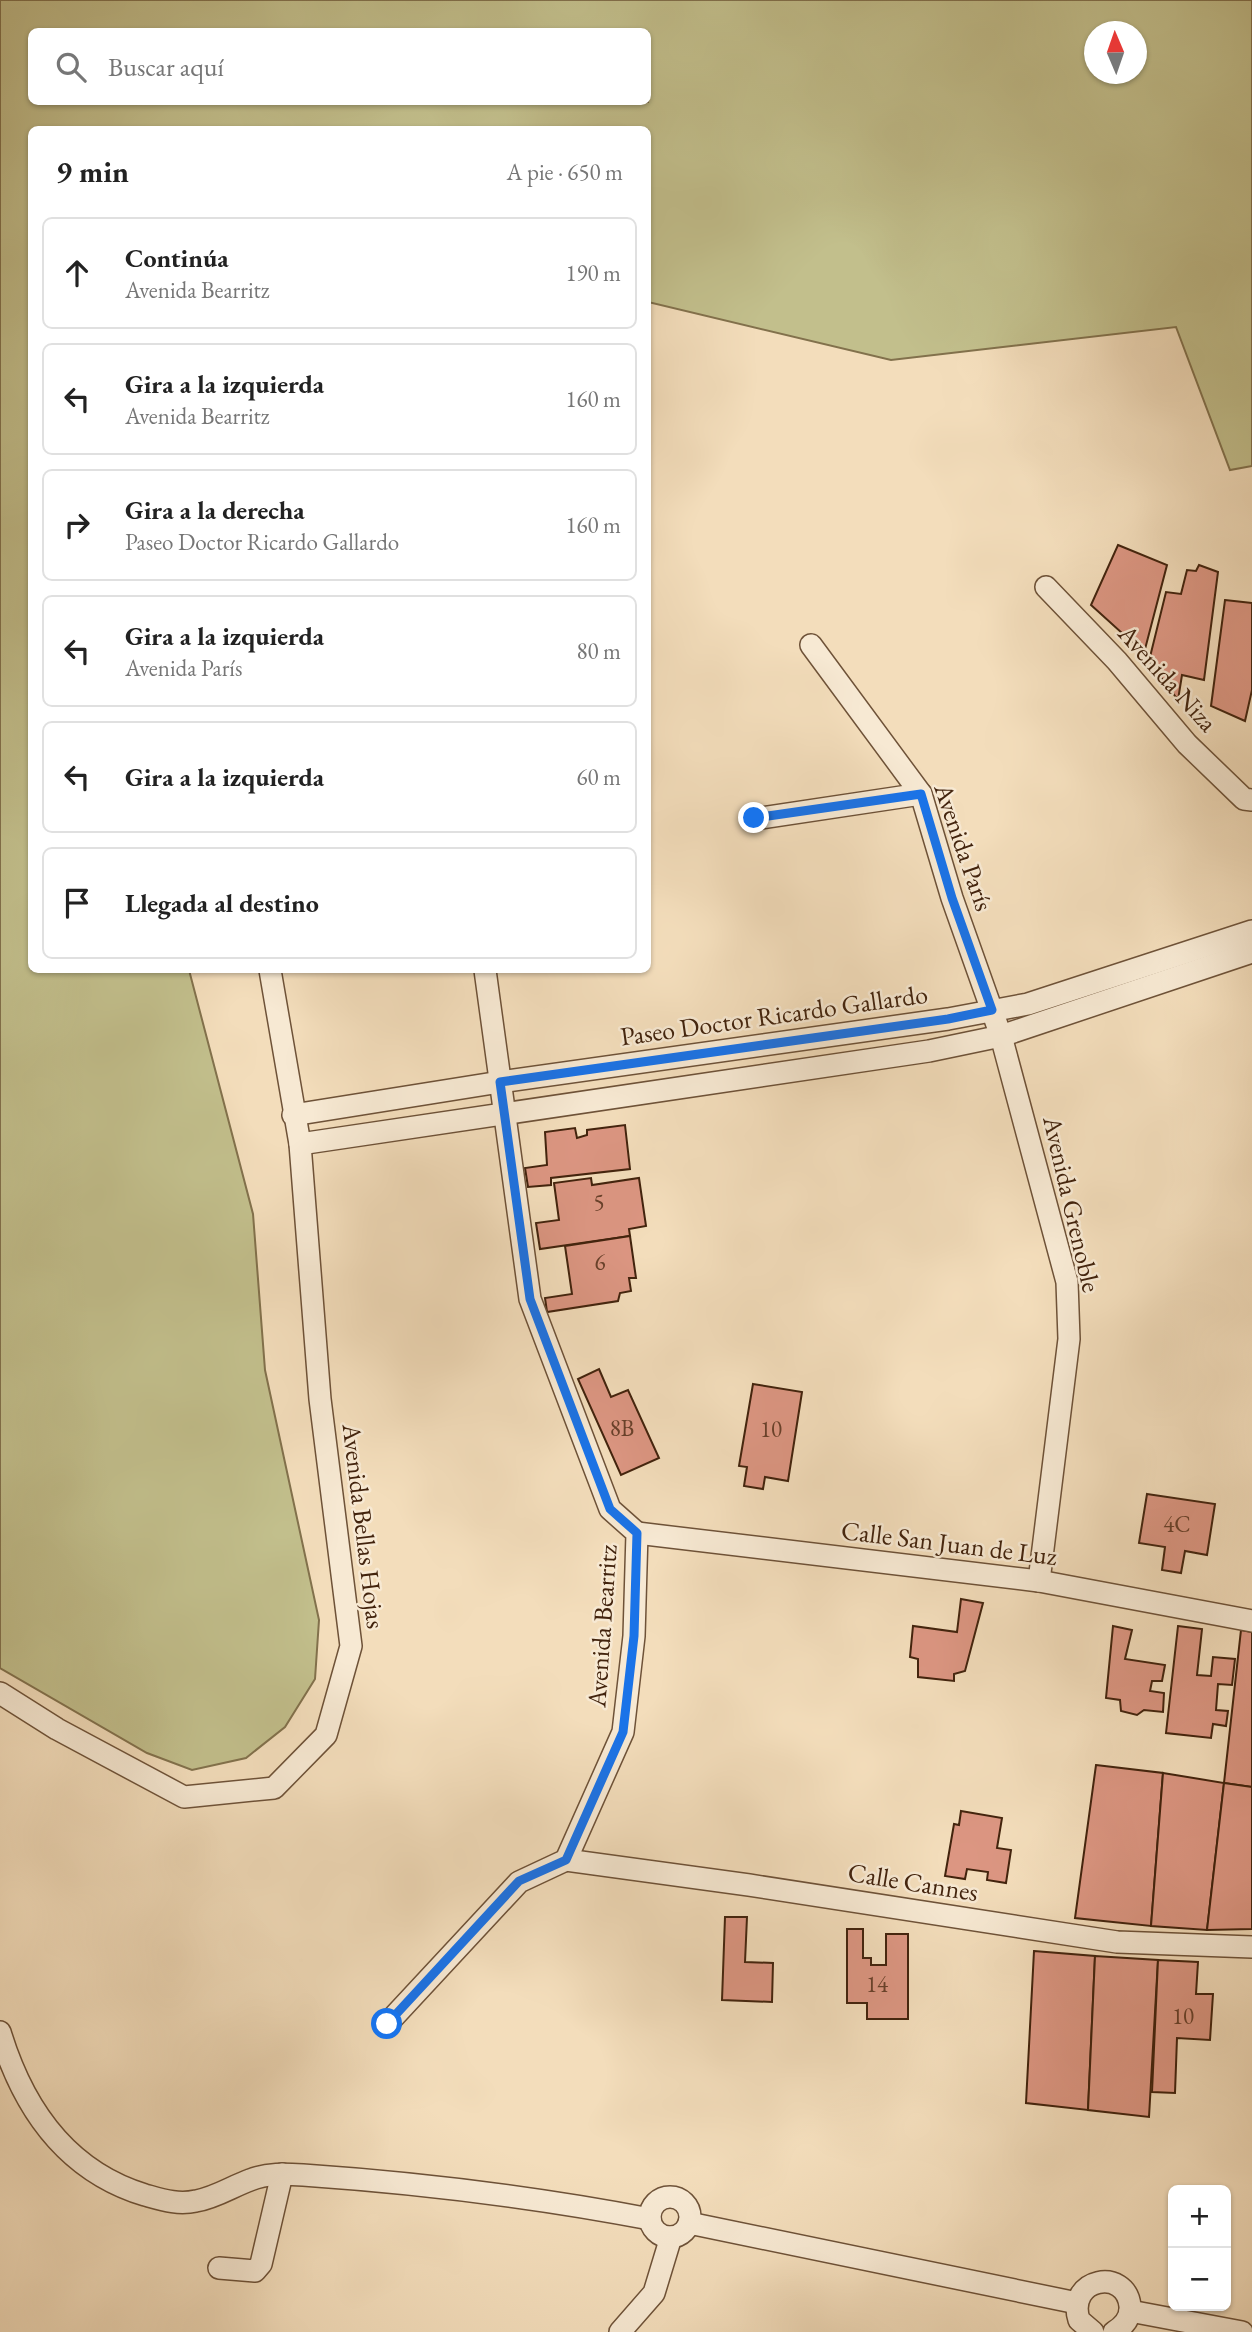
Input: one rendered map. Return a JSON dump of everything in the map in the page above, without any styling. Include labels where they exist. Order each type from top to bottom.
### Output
[{"type":"street","name":"Avenida Niza","points":[[1046,587],[1117,661],[1186,744],[1244,799],[1252,800]]},
{"type":"street","name":"Avenida París","points":[[811,645],[921,794],[952,898],[992,1010]]},
{"type":"street","points":[[754,818],[921,794]]},
{"type":"street","name":"Paseo Doctor Ricardo Gallardo","points":[[293,1115],[500,1082],[948,1019],[1028,1004],[1252,931]]},
{"type":"street","points":[[300,1144],[929,1051],[1001,1036],[1252,952]]},
{"type":"street","name":"Avenida Bellas Hojas","points":[[0,1693],[57,1728],[184,1797],[274,1788],[326,1735],[351,1647],[320,1399],[300,1144],[270,973]]},
{"type":"street","name":"Avenida Bearritz","points":[[485,973],[530,1299],[610,1509],[637,1533],[634,1636],[623,1732],[566,1860]]},
{"type":"street","name":"Avenida Grenoble","points":[[992,1010],[1067,1282],[1069,1339],[1039,1581]]},
{"type":"street","name":"Calle San Juan de Luz","points":[[637,1533],[1039,1581],[1252,1621]]},
{"type":"street","points":[[387,2024],[519,1881],[566,1860]]},
{"type":"street","name":"Calle Cannes","points":[[566,1860],[749,1885],[1117,1942],[1252,1947]]},
{"type":"street","points":[[0,2032],[7,2057],[40,2121],[91,2171],[127,2189],[174,2204],[198,2201],[253,2178],[282,2174],[379,2180],[540,2200],[650,2219]]},
{"type":"street","points":[[219,2268],[255,2271],[261,2264],[282,2174]]},
{"type":"street","points":[[671,2197],[678,2199],[688,2208],[689,2223],[679,2235],[671,2237],[657,2232],[650,2219],[653,2206],[658,2200],[671,2197]]},
{"type":"street","points":[[689,2223],[1077,2303]]},
{"type":"street","points":[[620,2332],[654,2293],[671,2237]]},
{"type":"street","points":[[1093,2332],[1079,2320],[1077,2303],[1086,2288],[1102,2281],[1112,2283],[1126,2293],[1130,2311],[1123,2326],[1114,2332]]},
{"type":"street","points":[[1130,2311],[1242,2332]]},
{"type":"shaded area","points":[[0,0],[1252,0],[1252,466],[1230,470],[1176,327],[891,360],[651,303],[651,126],[28,126],[28,973],[190,973],[253,1214],[265,1370],[319,1620],[315,1679],[285,1727],[246,1758],[192,1770],[147,1753],[0,1668]]},
{"type":"building","points":[[1118,545],[1167,565],[1144,653],[1091,605]]},
{"type":"building","points":[[1199,565],[1218,572],[1204,680],[1182,675],[1178,700],[1149,661],[1166,592],[1181,594],[1187,570],[1196,571]]},
{"type":"building","points":[[1225,600],[1252,603],[1252,690],[1245,721],[1211,706]]},
{"type":"building","points":[[625,1125],[630,1169],[551,1178],[551,1185],[528,1187],[525,1168],[547,1165],[545,1132],[575,1128],[577,1138],[587,1135],[587,1130]]},
{"type":"building","points":[[591,1178],[592,1185],[639,1178],[646,1226],[629,1229],[630,1236],[540,1249],[536,1223],[559,1220],[554,1183]]},
{"type":"building","points":[[630,1236],[636,1278],[629,1278],[631,1291],[620,1293],[618,1301],[547,1312],[545,1298],[572,1294],[565,1246]]},
{"type":"building","points":[[599,1369],[611,1397],[628,1390],[659,1458],[621,1475],[578,1379]]},
{"type":"building","points":[[753,1384],[802,1392],[788,1481],[765,1477],[763,1489],[744,1486],[747,1467],[739,1466]]},
{"type":"building","points":[[1147,1494],[1215,1504],[1207,1555],[1185,1551],[1181,1573],[1162,1570],[1165,1547],[1139,1543]]},
{"type":"building","points":[[961,1599],[983,1603],[965,1671],[954,1674],[954,1681],[918,1677],[918,1659],[910,1657],[913,1626],[957,1632]]},
{"type":"building","points":[[1113,1626],[1132,1630],[1125,1659],[1165,1665],[1162,1681],[1152,1681],[1150,1691],[1164,1693],[1163,1712],[1144,1710],[1137,1715],[1121,1711],[1120,1700],[1106,1698]]},
{"type":"building","points":[[1178,1626],[1202,1629],[1197,1675],[1211,1676],[1213,1657],[1235,1659],[1232,1685],[1218,1684],[1216,1710],[1228,1711],[1226,1726],[1213,1724],[1211,1738],[1166,1733]]},
{"type":"building","points":[[1241,1630],[1252,1632],[1252,1787],[1224,1783]]},
{"type":"building","points":[[1096,1765],[1163,1773],[1151,1926],[1075,1918]]},
{"type":"building","points":[[1163,1773],[1224,1783],[1207,1930],[1151,1926]]},
{"type":"building","points":[[1224,1783],[1252,1787],[1252,1929],[1207,1930]]},
{"type":"building","points":[[961,1811],[1002,1818],[997,1848],[1011,1850],[1006,1883],[987,1880],[988,1872],[967,1869],[965,1879],[945,1876],[954,1824],[959,1825]]},
{"type":"building","points":[[725,1917],[747,1917],[745,1962],[773,1963],[772,2002],[722,2000]]},
{"type":"building","points":[[847,1929],[863,1929],[863,1958],[871,1958],[871,1965],[886,1965],[886,1934],[908,1934],[908,2019],[867,2019],[867,2003],[847,2003]]},
{"type":"building","points":[[1034,1951],[1095,1956],[1088,2110],[1026,2103]]},
{"type":"building","points":[[1095,1956],[1158,1960],[1149,2117],[1088,2110]]},
{"type":"building","points":[[1158,1960],[1198,1962],[1196,1994],[1213,1994],[1210,2040],[1177,2038],[1175,2093],[1152,2092]]},
{"type":"route","points":[[387,2024],[519,1881],[566,1860],[623,1732],[634,1636],[637,1533],[610,1509],[530,1299],[500,1082],[948,1019],[992,1010],[952,898],[921,794],[754,818]]}]
